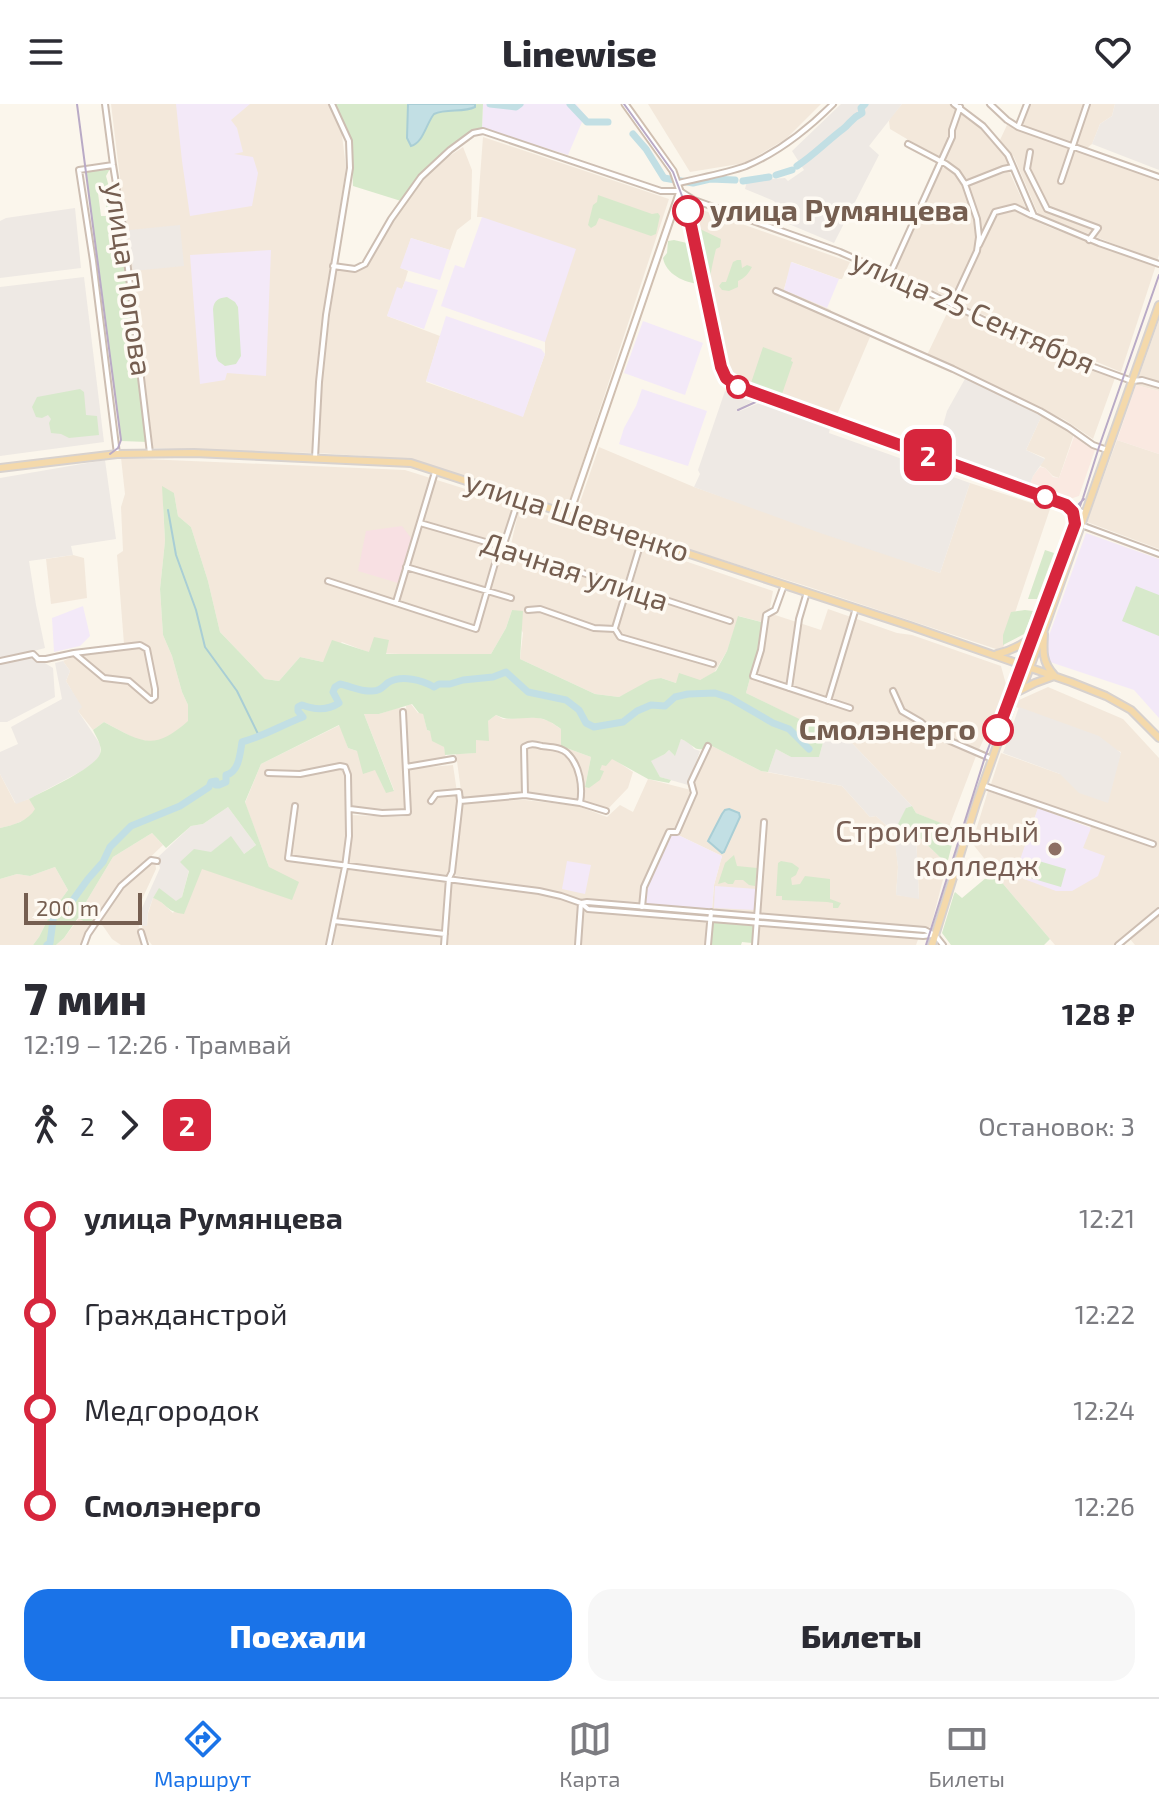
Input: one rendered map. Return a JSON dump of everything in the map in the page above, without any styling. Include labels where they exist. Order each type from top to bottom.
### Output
[{"type":"main road","points":[[569,515],[680,191],[673,171],[625,104]]},
{"type":"main road","points":[[932,945],[982,785],[1016,693],[1026,678],[1027,666],[1045,627],[1159,305]]},
{"type":"main road","name":"улица Шевченко","points":[[0,468],[113,454],[150,453],[411,463],[1027,666],[1106,696],[1131,710],[1159,738]]},
{"type":"main road","points":[[993,654],[1014,649],[1045,627]]},
{"type":"main road","points":[[1016,693],[1054,676],[1042,653],[1045,627]]},
{"type":"street","name":"улица Попова","points":[[105,104],[150,453]]},
{"type":"street","points":[[315,458],[326,315],[350,168],[349,141],[332,104]]},
{"type":"street","points":[[679,183],[744,167],[811,126],[833,104]]},
{"type":"street","points":[[954,104],[983,126],[1008,155],[1034,216]]},
{"type":"street","points":[[990,104],[1018,127],[1159,177]]},
{"type":"street","points":[[1018,127],[1027,104]]},
{"type":"street","points":[[1061,181],[1087,104]]},
{"type":"street","points":[[890,274],[952,137],[960,107]]},
{"type":"street","name":"улица 25 Сентября","points":[[333,266],[355,269],[365,264],[391,219],[421,177],[450,150],[479,131],[661,191],[680,191],[694,200],[840,252],[1058,353],[1132,381],[1142,380],[1159,385]]},
{"type":"street","points":[[908,144],[957,172],[965,184],[977,219],[977,251]]},
{"type":"street","points":[[1030,152],[1027,169],[1047,209],[1098,228],[1089,240]]},
{"type":"street","points":[[113,165],[79,170],[93,261],[113,454]]},
{"type":"street","points":[[965,184],[1013,167]]},
{"type":"street","points":[[952,305],[995,212],[1015,207],[1089,240],[1159,264]]},
{"type":"street","points":[[776,291],[1040,411],[1093,445],[1107,450]]},
{"type":"street","points":[[718,366],[735,388],[1085,513]]},
{"type":"street","points":[[396,602],[436,470]]},
{"type":"street","points":[[328,581],[476,629],[498,553],[503,547],[519,498]]},
{"type":"street","name":"Дачная улица","points":[[420,523],[730,621]]},
{"type":"street","points":[[1081,525],[1159,554]]},
{"type":"street","points":[[642,539],[615,629],[620,637],[713,664]]},
{"type":"street","points":[[406,567],[511,598]]},
{"type":"street","points":[[784,585],[775,610],[766,615],[761,650],[753,676],[850,708]]},
{"type":"street","points":[[789,688],[799,619],[807,592]]},
{"type":"street","points":[[828,701],[856,608]]},
{"type":"street","points":[[528,610],[540,609],[594,628],[615,629]]},
{"type":"street","points":[[0,661],[33,654],[38,659],[46,659],[74,653],[140,645],[147,649],[155,697],[151,700],[129,681],[104,678],[74,653]]},
{"type":"street","points":[[893,691],[902,711],[934,734],[992,759]]},
{"type":"street","points":[[350,809],[408,812],[403,712]]},
{"type":"street","points":[[525,795],[524,747],[530,743],[568,753],[580,777],[580,803]]},
{"type":"street","points":[[642,907],[644,887],[669,832],[677,832],[694,793],[691,782],[708,746]]},
{"type":"street","points":[[406,767],[453,759]]},
{"type":"street","points":[[268,773],[300,774],[340,766],[345,767],[348,775],[349,836],[329,945]]},
{"type":"street","points":[[982,785],[1153,844]]},
{"type":"street","points":[[431,801],[436,794],[459,792],[444,945]]},
{"type":"street","points":[[460,801],[525,795],[580,803],[606,811]]},
{"type":"street","points":[[295,806],[288,858],[539,891],[581,903],[925,930],[935,935],[943,945]]},
{"type":"street","points":[[755,945],[764,822]]},
{"type":"street","points":[[84,945],[88,934],[121,886],[151,860],[157,861]]},
{"type":"street","points":[[581,903],[588,909],[935,935]]},
{"type":"street","points":[[578,945],[581,903]]},
{"type":"street","points":[[1118,945],[1159,911]]},
{"type":"street","points":[[708,945],[711,912]]},
{"type":"street","points":[[334,921],[445,934]]},
{"type":"street","points":[[832,929],[834,922]]},
{"type":"street","points":[[141,932],[145,945]]},
{"type":"street","points":[[1126,939],[1131,945]]},
{"type":"shaded area","points":[[111,104],[328,104],[341,127],[346,168],[323,314],[312,453],[153,448]]},
{"type":"shaded area","points":[[176,104],[250,104],[231,120],[237,128],[243,152],[234,154],[253,157],[258,173],[252,206],[190,216]]},
{"type":"shaded area","points":[[483,104],[576,104],[585,115],[568,155],[482,128]]},
{"type":"shaded area","points":[[648,104],[821,104],[786,139],[745,163],[690,172]]},
{"type":"shaded area","points":[[841,104],[902,104],[869,146],[879,155],[834,243],[772,217],[777,205],[774,201],[745,189],[747,181],[785,178],[788,181],[804,170],[792,151]]},
{"type":"shaded area","points":[[902,104],[951,104],[994,139],[1010,164],[965,182],[956,168],[890,129],[889,121]]},
{"type":"shaded area","points":[[1030,104],[1115,104],[1112,116],[1100,124],[1092,144],[1087,148],[1022,128]]},
{"type":"shaded area","points":[[1115,104],[1159,104],[1159,170],[1092,144],[1100,124],[1112,116]]},
{"type":"shaded area","points":[[1007,125],[1159,180],[1157,261],[1038,214],[1014,157],[1000,140]]},
{"type":"shaded area","points":[[483,137],[669,199],[567,509],[410,459],[318,453],[323,370],[336,270],[359,271],[370,262],[417,187],[442,161],[463,147],[472,170],[471,219],[457,230],[450,250],[411,238],[401,268],[408,271],[405,281],[402,289],[398,288],[387,316],[440,336],[426,382],[523,416],[545,354],[545,342],[482,217],[477,217]]},
{"type":"shaded area","points":[[940,168],[946,168],[962,185],[975,222],[974,251],[952,299],[893,273]]},
{"type":"shaded area","points":[[1009,171],[1031,219],[1156,265],[1121,372],[955,303],[980,249],[982,233],[968,186]]},
{"type":"shaded area","points":[[691,206],[850,262],[842,279],[839,279],[792,262],[784,289],[831,310],[829,319],[870,337],[836,417],[734,378],[724,362]]},
{"type":"shaded area","points":[[75,208],[81,268],[0,278],[0,221]]},
{"type":"shaded area","points":[[482,217],[576,249],[545,342],[441,306],[455,265],[464,268]]},
{"type":"shaded area","points":[[180,225],[184,266],[133,271],[129,230]]},
{"type":"shaded area","points":[[411,238],[450,250],[440,280],[400,268]]},
{"type":"shaded area","points":[[271,250],[266,376],[227,373],[225,380],[200,384],[190,255]]},
{"type":"shaded area","points":[[791,262],[839,279],[827,308],[784,290]]},
{"type":"shaded area","points":[[84,277],[104,442],[0,456],[0,287]]},
{"type":"shaded area","points":[[405,281],[438,290],[424,329],[387,316],[397,287],[402,289]]},
{"type":"shaded area","points":[[950,307],[1055,356],[1115,378],[1093,439],[1065,420],[927,355]]},
{"type":"shaded area","points":[[446,316],[541,349],[545,354],[523,417],[426,381]]},
{"type":"shaded area","points":[[1159,320],[1159,391],[1136,385]]},
{"type":"shaded area","points":[[643,321],[703,343],[685,395],[624,373]]},
{"type":"shaded area","points":[[966,377],[1042,415],[1026,450],[1045,459],[1029,487],[942,455],[945,443],[942,429],[947,411]]},
{"type":"shaded area","points":[[1136,385],[1159,391],[1159,454],[1117,440]]},
{"type":"shaded area","points":[[642,389],[707,411],[688,466],[619,444]]},
{"type":"shaded area","points":[[725,391],[753,401],[738,409],[740,411],[759,403],[830,428],[829,433],[970,483],[940,573],[694,487]]},
{"type":"shaded area","points":[[1042,415],[1074,434],[1059,478],[1040,466],[1045,458],[1026,450]]},
{"type":"shaded area","points":[[1075,434],[1096,447],[1079,496],[1067,500],[1029,487],[1040,467],[1059,478]]},
{"type":"shaded area","points":[[1117,440],[1159,454],[1159,549],[1087,522]]},
{"type":"shaded area","points":[[599,447],[694,487],[940,573],[970,483],[1050,509],[1002,651],[576,514]]},
{"type":"shaded area","points":[[121,458],[405,470],[513,504],[499,551],[630,592],[644,547],[773,591],[769,613],[821,630],[828,609],[1001,666],[1007,688],[976,756],[949,827],[916,813],[848,739],[831,735],[746,693],[765,623],[739,616],[727,651],[714,673],[700,680],[676,683],[661,678],[619,697],[595,694],[520,659],[523,633],[512,610],[491,654],[370,653],[342,642],[323,662],[300,657],[279,681],[265,679],[220,632],[191,527],[178,516],[174,493],[163,507],[165,541],[160,589],[163,635],[188,705],[189,721],[171,736],[156,742],[138,740],[104,722],[93,730],[78,711],[81,707],[66,681],[70,671],[63,661],[124,644],[117,555],[123,551],[121,507],[125,494]]},
{"type":"shaded area","points":[[105,460],[116,539],[71,546],[73,555],[29,561],[45,648],[0,660],[0,478]]},
{"type":"shaded area","points":[[522,507],[637,545],[623,587],[510,549]]},
{"type":"shaded area","points":[[402,526],[411,538],[398,583],[358,571],[366,531]]},
{"type":"shaded area","points":[[1086,533],[1159,559],[1159,718],[1134,690],[1047,661],[1046,644]]},
{"type":"shaded area","points":[[73,555],[84,558],[87,598],[51,604],[46,559]]},
{"type":"shaded area","points":[[83,606],[90,636],[80,646],[54,652],[52,618]]},
{"type":"shaded area","points":[[35,657],[53,668],[55,697],[7,722],[0,722],[0,664]]},
{"type":"shaded area","points":[[63,661],[70,671],[66,681],[82,707],[78,711],[100,744],[100,755],[91,766],[16,804],[0,774],[0,752],[18,744],[11,727],[62,699],[55,663]]},
{"type":"shaded area","points":[[1048,687],[1123,719],[1159,758],[1159,906],[1113,945],[1055,945],[972,843],[988,791],[1038,808],[1016,873],[1104,857],[1082,848],[1093,821],[991,784],[1001,753],[1060,774],[1114,776],[1121,752],[1016,707],[1019,700]]},
{"type":"shaded area","points":[[411,704],[418,713],[423,713],[427,730],[444,747],[446,760],[408,765],[406,706]]},
{"type":"shaded area","points":[[400,707],[406,810],[352,808],[349,772],[345,773],[347,840],[327,945],[152,945],[144,935],[142,926],[147,926],[153,898],[173,913],[202,868],[269,867],[245,803],[261,764],[340,725],[348,748],[357,751],[376,770],[386,792],[394,790],[364,714],[379,714]]},
{"type":"shaded area","points":[[1019,707],[1099,736],[1121,753],[1108,803],[1079,793],[1060,774],[1003,753]]},
{"type":"shaded area","points":[[496,715],[503,719],[536,717],[549,721],[561,729],[561,746],[591,757],[585,787],[602,765],[612,758],[633,772],[628,788],[605,812],[579,801],[527,795],[526,745],[522,746],[523,793],[462,798],[456,754],[475,753],[476,740],[488,721]]},
{"type":"shaded area","points":[[826,732],[848,739],[912,806],[906,808],[916,834],[919,899],[896,895],[898,867],[893,828],[876,816],[870,817],[842,786],[768,772],[776,749],[791,757],[819,757]]},
{"type":"shaded area","points":[[681,739],[700,751],[688,785],[660,777],[650,761],[669,750],[674,755]]},
{"type":"shaded area","points":[[712,746],[761,771],[842,786],[870,817],[876,816],[894,829],[898,867],[896,895],[919,898],[916,834],[947,864],[931,926],[712,910],[714,885],[722,856],[676,834],[694,795],[693,785]]},
{"type":"shaded area","points":[[453,765],[458,799],[448,875],[347,865],[351,815],[412,815],[408,769]]},
{"type":"shaded area","points":[[0,774],[15,803],[29,799],[36,809],[31,817],[0,828]]},
{"type":"shaded area","points":[[648,779],[691,790],[692,793],[675,829],[669,830],[641,886],[638,904],[582,900],[560,893],[453,875],[463,801],[525,800],[578,806],[607,817],[620,805],[633,812]]},
{"type":"shaded area","points":[[228,807],[256,845],[244,854],[189,870],[182,897],[176,902],[159,889],[148,912],[147,926],[142,926],[142,908],[160,868],[157,858],[191,826],[203,824]]},
{"type":"shaded area","name":"Строительный колледж","points":[[1038,808],[1091,828],[1083,848],[1105,856],[1098,876],[1072,891],[1056,891],[1015,874]]},
{"type":"shaded area","points":[[152,833],[163,845],[119,887],[95,921],[80,912],[113,857]]},
{"type":"shaded area","points":[[670,834],[722,856],[714,885],[712,910],[646,905],[646,888]]},
{"type":"shaded area","points":[[155,861],[156,869],[138,908],[139,931],[144,945],[121,945],[98,923],[124,887]]},
{"type":"shaded area","points":[[567,861],[591,865],[585,894],[562,889]]},
{"type":"shaded area","points":[[55,867],[68,890],[39,937],[33,945],[0,945],[0,879],[17,874],[30,876]]},
{"type":"shaded area","points":[[348,870],[447,881],[441,945],[334,945]]},
{"type":"shaded area","points":[[451,880],[560,897],[579,904],[576,945],[446,945]]},
{"type":"shaded area","points":[[715,886],[757,889],[756,910],[714,908]]},
{"type":"shaded area","points":[[582,910],[708,921],[706,945],[579,945]]},
{"type":"shaded area","points":[[1159,913],[1159,945],[1135,945],[1130,939]]},
{"type":"shaded area","points":[[79,918],[92,926],[81,945],[56,945],[64,938]]},
{"type":"shaded area","points":[[757,924],[919,937],[916,945],[755,945]]},
{"type":"green space","points":[[335,104],[483,104],[482,128],[457,141],[437,158],[401,201],[353,186],[350,144]]},
{"type":"green space","points":[[112,165],[106,176],[109,187],[98,193],[101,216],[107,216],[106,205],[119,204],[148,442],[121,441],[86,170]]},
{"type":"green space","points":[[598,195],[652,214],[658,213],[656,234],[651,236],[599,218],[591,228],[588,225]]},
{"type":"green space","points":[[698,228],[721,239],[710,282],[704,283],[689,282],[675,276],[663,258],[667,253],[668,241],[687,243]]},
{"type":"green space","points":[[741,260],[742,268],[747,265],[752,267],[738,281],[738,287],[722,290],[719,286],[726,282],[733,262]]},
{"type":"green space","points":[[227,297],[238,307],[241,356],[236,364],[225,366],[216,356],[213,309],[217,300]]},
{"type":"green space","points":[[763,347],[792,358],[781,397],[750,386]]},
{"type":"green space","points":[[80,389],[84,392],[86,415],[97,416],[99,435],[69,438],[51,433],[51,419],[48,415],[36,417],[32,407],[37,397]]},
{"type":"green space","points":[[162,486],[174,493],[178,516],[191,527],[220,632],[265,679],[279,681],[300,657],[323,662],[332,640],[369,652],[374,637],[389,640],[386,654],[491,654],[512,610],[523,611],[520,659],[595,694],[619,697],[650,680],[661,678],[676,683],[679,673],[700,680],[716,671],[727,651],[738,616],[765,623],[746,693],[826,732],[819,757],[791,757],[776,749],[768,772],[712,746],[698,749],[681,739],[675,756],[669,750],[651,761],[660,777],[671,780],[669,783],[648,779],[612,759],[606,766],[602,765],[600,770],[604,771],[600,780],[589,788],[585,787],[591,757],[561,746],[561,729],[543,719],[511,719],[496,715],[488,721],[489,741],[476,740],[476,753],[445,755],[444,747],[432,741],[423,714],[412,704],[379,714],[364,714],[394,791],[386,793],[375,770],[363,774],[357,751],[348,748],[339,725],[261,764],[245,802],[269,867],[299,882],[292,900],[202,869],[184,914],[153,898],[159,888],[176,901],[182,897],[189,871],[180,862],[194,849],[211,852],[231,836],[244,854],[256,845],[228,807],[203,824],[191,826],[166,848],[152,833],[113,857],[80,912],[95,921],[92,926],[78,918],[56,945],[33,945],[68,890],[55,867],[30,876],[17,874],[0,879],[0,828],[25,819],[35,809],[29,799],[96,760],[101,748],[93,730],[104,722],[147,741],[165,737],[188,721],[188,705],[163,635],[160,589],[165,541]]},
{"type":"green space","points":[[1045,550],[1054,553],[1037,599],[1028,599]]},
{"type":"green space","points":[[1136,586],[1159,595],[1159,636],[1122,621]]},
{"type":"green space","points":[[1033,611],[1024,634],[1003,645],[1011,612]]},
{"type":"green space","points":[[912,806],[916,813],[956,829],[947,864],[916,834],[896,828],[906,808]]},
{"type":"green space","points":[[734,855],[737,866],[757,868],[755,886],[743,880],[718,884],[725,863]]},
{"type":"green space","points":[[1032,859],[1066,869],[1061,887],[1027,877]]},
{"type":"green space","points":[[781,861],[799,868],[791,878],[792,885],[800,884],[805,876],[830,879],[830,899],[841,903],[838,908],[833,908],[833,903],[782,900],[782,896],[776,896],[778,863]]},
{"type":"green space","points":[[993,872],[1050,939],[1044,945],[951,945],[942,933],[955,892],[962,898]]},
{"type":"green space","points":[[711,922],[754,926],[752,943],[710,945]]},
{"type":"water","points":[[408,104],[475,104],[475,107],[434,114],[421,137],[411,146],[407,138]]},
{"type":"water","points":[[729,809],[739,813],[740,817],[722,853],[708,841],[722,814]]},
{"type":"waterway","points":[[490,104],[516,107],[520,104]]},
{"type":"waterway","points":[[570,104],[587,122],[608,122]]},
{"type":"waterway","points":[[797,166],[862,113],[861,108],[865,104]]},
{"type":"waterway","points":[[633,134],[664,178],[693,183],[710,179],[735,180]]},
{"type":"waterway","points":[[776,175],[792,170]]},
{"type":"waterway","points":[[743,181],[769,177]]},
{"type":"waterway","points":[[168,510],[176,555],[196,610],[205,647],[237,691],[260,738]]},
{"type":"waterway","points":[[47,945],[50,943],[54,913],[70,904],[103,862],[110,847],[131,826],[180,806],[209,787],[211,782],[216,781],[216,785],[226,782],[226,775],[234,770],[238,762],[242,742],[303,717],[298,711],[302,705],[321,709],[339,703],[333,692],[340,684],[375,691],[394,680],[406,679],[434,687],[506,672],[528,692],[566,700],[579,710],[586,723],[594,727],[623,722],[637,711],[651,705],[665,706],[675,697],[715,693],[789,729],[809,749]]},
{"type":"tram line","points":[[77,104],[121,440],[118,448],[110,454]]},
{"type":"tram line","points":[[624,104],[673,172],[685,204],[720,370],[725,381],[737,389],[1066,508],[1077,506],[1084,499]]},
{"type":"tram line","name":"2","points":[[688,211],[721,367],[729,382],[1066,505],[1073,512],[1075,524],[998,730]]},
{"type":"tram line","points":[[926,945],[985,757],[1083,498],[1159,275]]},
{"type":"tram line","points":[[738,410],[769,398]]},
{"type":"place","name":"улица Румянцева","points":[[688,211]]},
{"type":"place","name":"Смолэнерго","points":[[998,730]]},
{"type":"place","name":"Строительный колледж","points":[[1055,849]]}]
